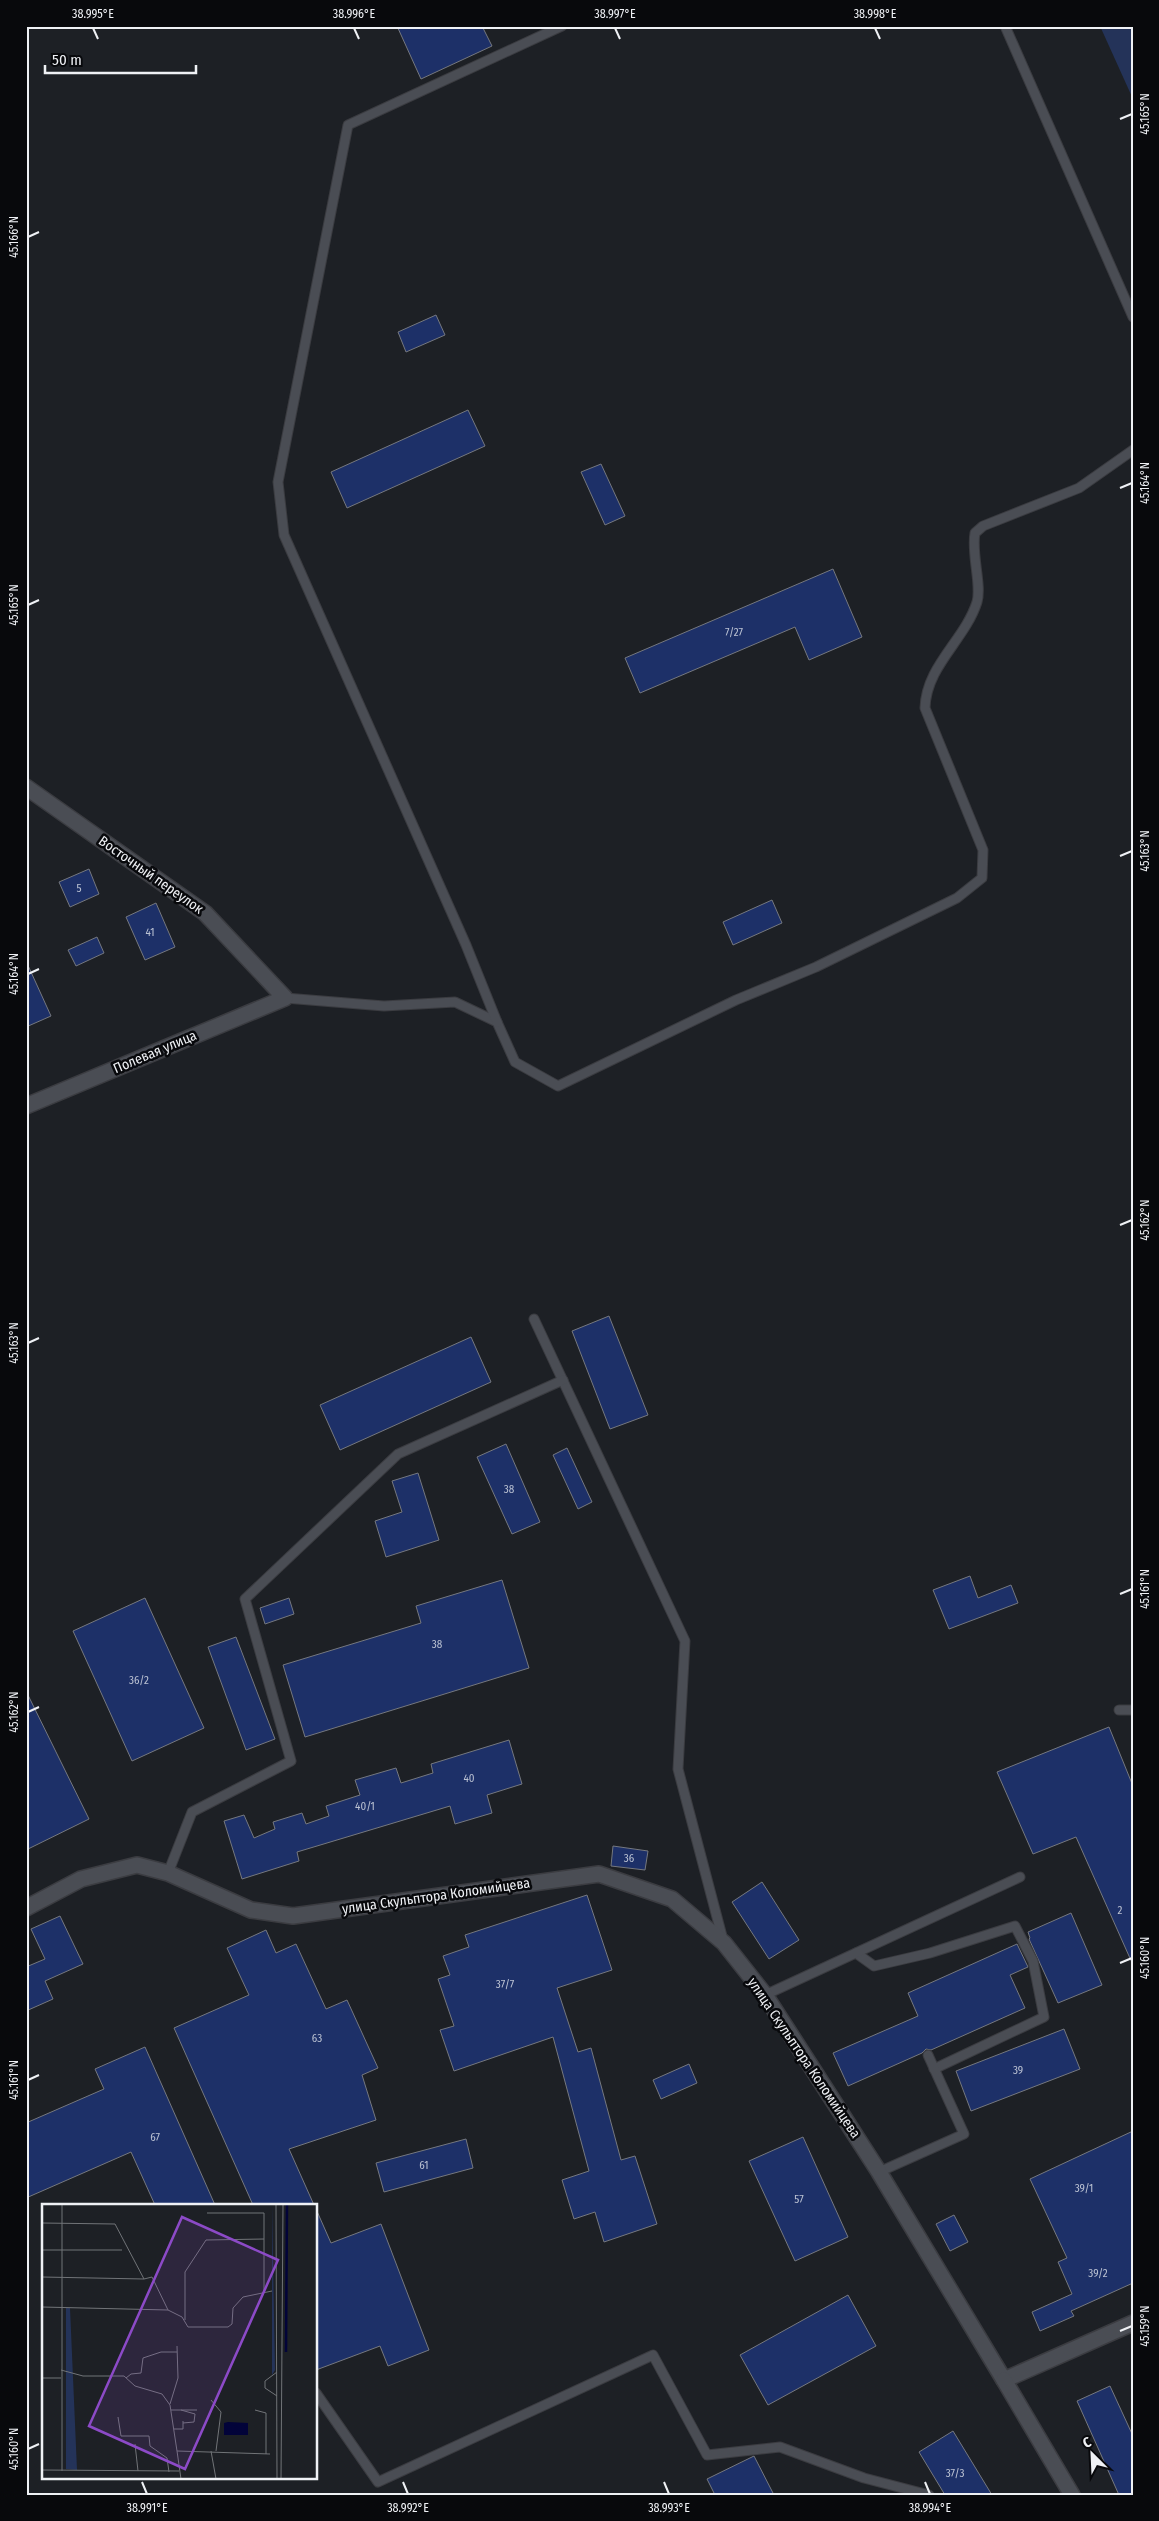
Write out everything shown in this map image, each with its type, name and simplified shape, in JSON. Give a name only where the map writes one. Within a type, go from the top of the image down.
[{"type":"street","name":"Восточный переулок","points":[[26,787],[206,913],[284,998]]},
{"type":"street","name":"Полевая улица","points":[[26,1106],[284,998]]},
{"type":"street","name":"улица Скульптора Коломийцева","points":[[26,1908],[81,1879],[137,1865],[168,1873],[251,1910],[293,1916],[599,1874],[672,1899],[724,1943],[765,1995],[880,2172],[1072,2495]]},
{"type":"street","points":[[1004,2380],[1133,2323]]},
{"type":"lane","points":[[562,26],[348,125],[278,482],[284,535],[466,945],[496,1022],[515,1062],[558,1086],[736,1000],[816,968],[957,898],[982,878],[983,850],[925,708],[926,692],[931,678],[971,616],[978,600],[973,544],[975,533],[983,526],[1079,488],[1133,450]]},
{"type":"lane","points":[[1005,26],[1133,317]]},
{"type":"lane","points":[[284,998],[384,1006],[455,1002],[496,1022]]},
{"type":"lane","points":[[534,1319],[685,1641],[678,1769],[724,1943]]},
{"type":"lane","points":[[168,1873],[192,1812],[291,1761],[245,1600],[398,1454],[563,1380]]},
{"type":"lane","points":[[1119,1710],[1133,1710]]},
{"type":"lane","points":[[765,1995],[1020,1877]]},
{"type":"lane","points":[[856,1953],[874,1966],[930,1953],[1015,1926],[1033,1960],[1044,2017],[934,2069]]},
{"type":"lane","points":[[880,2172],[964,2134],[928,2055]]},
{"type":"lane","points":[[318,2396],[378,2482],[653,2356],[707,2455],[780,2447],[864,2478],[928,2495]]},
{"type":"shaded area","points":[[1100,26],[1130,26],[1133,33],[1133,99]]},
{"type":"building","points":[[397,26],[482,26],[492,46],[421,79]]},
{"type":"building","points":[[436,315],[445,335],[406,352],[398,332]]},
{"type":"building","points":[[468,410],[485,446],[347,508],[331,472]]},
{"type":"building","points":[[601,464],[625,516],[605,525],[581,472]]},
{"type":"building","points":[[833,569],[862,637],[809,660],[795,627],[640,693],[625,658]]},
{"type":"building","points":[[89,869],[99,894],[70,907],[59,882]]},
{"type":"building","points":[[772,900],[782,923],[733,945],[723,922]]},
{"type":"building","points":[[156,903],[175,947],[145,960],[126,917]]},
{"type":"building","points":[[97,937],[104,953],[76,966],[68,950]]},
{"type":"building","points":[[26,961],[51,1016],[26,1027]]},
{"type":"building","points":[[609,1316],[648,1415],[610,1429],[572,1331]]},
{"type":"building","points":[[471,1337],[491,1382],[340,1450],[320,1405]]},
{"type":"building","points":[[506,1444],[540,1522],[512,1534],[477,1457]]},
{"type":"building","points":[[567,1448],[592,1502],[578,1509],[553,1455]]},
{"type":"building","points":[[418,1473],[439,1540],[386,1557],[375,1521],[402,1512],[392,1481]]},
{"type":"building","points":[[970,1576],[978,1598],[1011,1585],[1018,1603],[949,1629],[933,1590]]},
{"type":"building","points":[[502,1580],[529,1668],[305,1737],[283,1665],[421,1623],[416,1606]]},
{"type":"building","points":[[145,1598],[204,1728],[132,1761],[73,1631]]},
{"type":"building","points":[[289,1598],[294,1614],[265,1624],[260,1608]]},
{"type":"building","points":[[236,1637],[275,1739],[246,1750],[208,1647]]},
{"type":"building","points":[[26,1691],[89,1819],[26,1850]]},
{"type":"building","points":[[1109,1727],[1133,1786],[1133,1965],[1076,1837],[1033,1854],[997,1772]]},
{"type":"building","points":[[509,1740],[522,1784],[487,1795],[492,1813],[455,1824],[450,1806],[297,1852],[299,1861],[242,1879],[224,1821],[244,1815],[254,1838],[275,1829],[273,1822],[302,1813],[306,1824],[329,1816],[326,1806],[360,1795],[355,1780],[396,1768],[401,1783],[433,1773],[431,1764]]},
{"type":"building","points":[[613,1846],[648,1851],[645,1870],[611,1866]]},
{"type":"building","points":[[762,1882],[799,1940],[769,1959],[732,1902]]},
{"type":"building","points":[[587,1895],[612,1970],[557,1988],[578,2052],[591,2048],[621,2160],[635,2156],[657,2224],[604,2242],[595,2212],[574,2219],[562,2180],[589,2171],[553,2037],[454,2071],[440,2030],[454,2026],[438,1979],[450,1975],[443,1956],[469,1947],[465,1935]]},
{"type":"building","points":[[1071,1913],[1102,1985],[1058,2003],[1029,1939],[1028,1932]]},
{"type":"building","points":[[60,1916],[83,1964],[45,1981],[53,1999],[26,2011],[26,1967],[45,1959],[31,1929]]},
{"type":"building","points":[[266,1930],[276,1953],[296,1944],[326,2009],[347,2000],[378,2068],[362,2075],[376,2120],[289,2149],[314,2204],[253,2204],[174,2028],[249,1995],[227,1948]]},
{"type":"building","points":[[1017,1944],[1028,1967],[1010,1975],[1025,2008],[931,2050],[926,2049],[922,2053],[848,2086],[833,2053],[918,2016],[908,1993]]},
{"type":"building","points":[[1064,2029],[1080,2069],[971,2111],[956,2071]]},
{"type":"building","points":[[145,2047],[215,2204],[155,2204],[131,2152],[26,2198],[26,2123],[104,2089],[95,2069]]},
{"type":"building","points":[[689,2064],[697,2083],[661,2099],[653,2080]]},
{"type":"building","points":[[1133,2131],[1133,2283],[1071,2311],[1074,2316],[1040,2331],[1032,2312],[1072,2294],[1058,2262],[1067,2258],[1030,2179]]},
{"type":"building","points":[[803,2137],[848,2237],[795,2261],[749,2161]]},
{"type":"building","points":[[466,2139],[473,2168],[384,2192],[376,2163]]},
{"type":"building","points":[[318,2214],[331,2243],[381,2224],[429,2350],[388,2366],[380,2346],[318,2369]]},
{"type":"building","points":[[954,2215],[968,2242],[950,2251],[936,2224]]},
{"type":"building","points":[[848,2295],[876,2346],[768,2405],[740,2355]]},
{"type":"building","points":[[1110,2386],[1133,2436],[1133,2495],[1119,2495],[1077,2401]]},
{"type":"building","points":[[953,2431],[992,2495],[945,2495],[919,2452]]},
{"type":"building","points":[[754,2456],[774,2495],[715,2495],[707,2479]]}]
